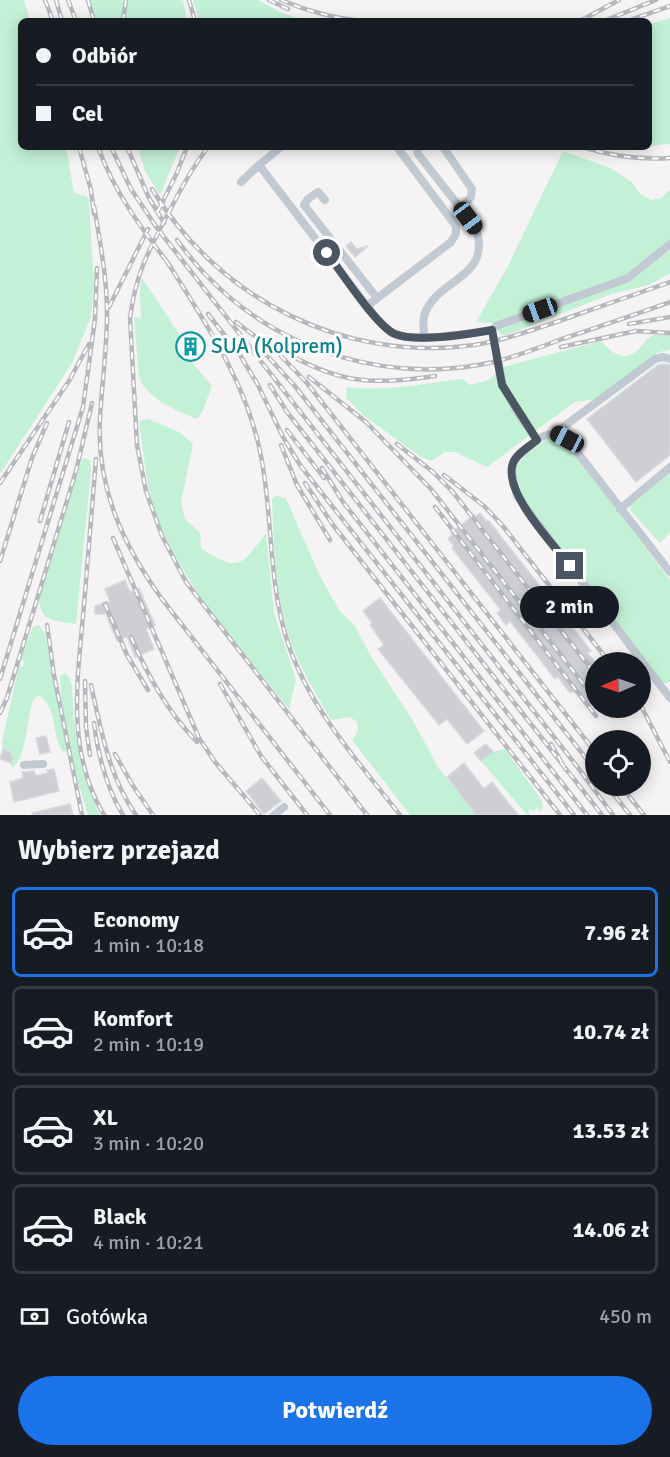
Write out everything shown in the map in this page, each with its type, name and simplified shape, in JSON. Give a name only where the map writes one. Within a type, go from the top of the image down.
[{"type":"lane","points":[[241,182],[277,150]]},
{"type":"lane","points":[[367,306],[451,243],[456,234],[456,226],[399,150]]},
{"type":"lane","points":[[417,150],[418,154],[476,228],[479,238],[478,256],[474,265],[430,304],[424,314],[424,336]]},
{"type":"lane","points":[[445,150],[472,189],[471,197],[461,208]]},
{"type":"lane","points":[[259,165],[377,319],[393,333],[405,337],[449,337],[492,330],[496,326],[628,278],[670,244]]},
{"type":"lane","points":[[325,200],[318,192],[304,205],[378,298]]},
{"type":"lane","points":[[492,330],[502,385],[537,440]]},
{"type":"lane","points":[[555,433],[655,359],[663,357],[670,359]]},
{"type":"lane","points":[[670,572],[567,439],[555,433],[547,433],[514,461],[511,472],[517,496],[666,686],[670,698]]},
{"type":"lane","points":[[620,508],[670,466]]},
{"type":"lane","points":[[24,765],[43,764]]},
{"type":"lane","points":[[274,815],[284,807]]},
{"type":"green space","points":[[0,0],[24,0],[29,18],[18,18],[18,150],[67,150],[74,193],[86,196],[89,200],[94,284],[91,317],[72,363],[0,474]]},
{"type":"green space","points":[[89,0],[183,0],[186,18],[94,18]]},
{"type":"green space","points":[[193,0],[258,0],[282,13],[298,18],[198,18]]},
{"type":"green space","points":[[670,18],[670,144],[652,146],[652,23]]},
{"type":"green space","points":[[139,150],[179,150],[160,195],[145,171]]},
{"type":"green space","points":[[563,151],[610,168],[632,182],[640,194],[651,200],[661,198],[670,190],[670,273],[649,285],[611,294],[515,332],[500,334],[495,323],[476,322],[507,268]]},
{"type":"green space","points":[[142,278],[181,337],[179,344],[184,353],[212,386],[197,419],[156,398],[143,385],[139,377],[134,317],[141,318]]},
{"type":"green space","points":[[654,335],[670,335],[670,350],[659,352],[597,399],[575,402],[535,431],[505,384],[502,367],[601,341],[618,355],[628,355],[634,353]]},
{"type":"green space","points":[[496,373],[510,406],[530,435],[487,467],[455,452],[445,452],[432,461],[421,457],[363,415],[346,398],[347,387],[390,388],[463,379],[470,385],[489,380]]},
{"type":"green space","points":[[148,419],[179,432],[193,444],[181,502],[185,519],[200,533],[201,549],[224,561],[238,562],[251,553],[266,533],[274,613],[296,680],[289,709],[217,619],[170,546],[154,508],[146,471],[139,421]]},
{"type":"green space","points":[[555,437],[566,443],[670,580],[670,681],[668,683],[663,683],[651,667],[651,652],[639,652],[521,496],[516,468],[532,449],[549,438]]},
{"type":"green space","points":[[82,459],[90,460],[91,470],[76,624],[54,620],[45,615],[39,594]]},
{"type":"green space","points":[[670,472],[670,532],[660,543],[630,510],[631,505]]},
{"type":"green space","points":[[276,495],[286,499],[320,576],[339,610],[354,625],[372,658],[413,721],[439,769],[476,815],[410,815],[352,740],[358,731],[357,722],[350,717],[331,720],[298,659],[284,620],[275,552],[272,499]]},
{"type":"green space","points":[[39,625],[45,634],[67,751],[63,752],[59,745],[52,714],[39,695],[34,698],[31,706],[21,755],[12,768],[13,756],[10,755],[11,751],[3,749],[2,742],[19,666],[23,667],[24,661],[20,660],[33,627]]},
{"type":"green space","points":[[65,673],[72,686],[74,721],[82,767],[100,815],[88,815],[73,764],[61,693],[60,676]]},
{"type":"green space","points":[[505,749],[542,801],[543,807],[540,812],[537,808],[533,811],[531,809],[528,811],[530,815],[527,815],[481,761],[493,752]]},
{"type":"building","points":[[351,242],[357,249],[368,246],[355,257],[346,246]]},
{"type":"building","name":"SUA (Kolprem)","points":[[191,338],[198,347],[189,354],[182,345]]},
{"type":"building","points":[[658,365],[670,365],[670,455],[636,482],[587,419]]},
{"type":"building","points":[[480,513],[486,521],[488,520],[591,651],[585,652],[585,705],[574,691],[570,693],[558,677],[555,679],[510,621],[506,625],[497,613],[501,610],[452,548],[454,546],[448,539],[451,533],[474,515],[475,517]]},
{"type":"building","points":[[125,580],[130,592],[139,588],[155,625],[146,629],[154,649],[135,657],[127,637],[117,641],[106,614],[95,614],[95,606],[110,601],[105,589]]},
{"type":"building","points":[[380,598],[484,731],[467,744],[447,719],[439,725],[378,649],[384,645],[363,611]]},
{"type":"building","points":[[46,736],[50,752],[40,754],[36,738]]},
{"type":"building","points":[[486,744],[493,752],[481,761],[474,753]]},
{"type":"building","points":[[3,749],[11,752],[10,755],[13,756],[11,763],[0,759]]},
{"type":"building","points":[[464,763],[484,789],[492,782],[518,815],[476,815],[447,777]]},
{"type":"building","points":[[54,769],[59,791],[14,802],[10,782],[23,778],[22,772],[34,771],[36,776]]},
{"type":"building","points":[[262,778],[281,801],[264,814],[246,791]]},
{"type":"building","points":[[70,804],[73,815],[33,815],[32,813]]},
{"type":"railway","points":[[45,0],[52,18]]},
{"type":"railway","points":[[56,0],[61,18]]},
{"type":"railway","points":[[68,0],[75,18]]},
{"type":"railway","points":[[88,0],[93,18]]},
{"type":"railway","points":[[123,18],[126,0]]},
{"type":"railway","points":[[189,0],[194,18]]},
{"type":"railway","points":[[269,0],[288,9]]},
{"type":"railway","points":[[281,0],[320,14],[340,18]]},
{"type":"railway","points":[[586,18],[619,0]]},
{"type":"railway","points":[[611,18],[656,0]]},
{"type":"railway","points":[[636,18],[670,6]]},
{"type":"railway","points":[[80,150],[91,190],[94,214]]},
{"type":"railway","points":[[99,150],[120,195],[171,267]]},
{"type":"railway","points":[[112,150],[131,189],[157,228],[613,815]]},
{"type":"railway","points":[[128,150],[149,198],[164,223]]},
{"type":"railway","points":[[158,211],[186,150]]},
{"type":"railway","points":[[206,150],[183,186],[150,250],[136,287],[130,318],[137,445],[146,491],[162,536],[186,582],[367,815]]},
{"type":"railway","points":[[594,150],[626,157],[670,158]]},
{"type":"railway","points":[[152,189],[180,228],[212,263],[249,292],[290,315],[333,333],[379,344],[426,348],[485,343],[507,338],[670,282]]},
{"type":"railway","points":[[94,206],[107,300],[100,443],[103,468],[115,514],[135,558],[162,599],[330,815]]},
{"type":"railway","points":[[109,307],[148,229]]},
{"type":"railway","points":[[177,240],[206,275],[235,302],[268,325],[303,343],[340,357],[379,365],[418,369],[458,368],[498,361],[670,302]]},
{"type":"railway","points":[[166,260],[223,354],[246,403],[265,479],[281,617],[296,665],[321,711],[351,754],[400,815]]},
{"type":"railway","points":[[0,679],[83,407],[95,319],[97,268]]},
{"type":"railway","points":[[208,314],[240,355],[258,385]]},
{"type":"railway","points":[[629,324],[670,317]]},
{"type":"railway","points":[[236,322],[280,355],[307,383],[585,739]]},
{"type":"railway","points":[[561,347],[636,331],[670,333]]},
{"type":"railway","points":[[0,483],[69,381],[89,344]]},
{"type":"railway","points":[[260,348],[294,385],[585,757]]},
{"type":"railway","points":[[283,351],[322,370],[356,379],[392,381],[435,376]]},
{"type":"railway","points":[[309,377],[366,422],[431,489],[585,686]]},
{"type":"railway","points":[[255,379],[283,437],[300,465],[574,815]]},
{"type":"railway","points":[[270,385],[287,412],[602,815]]},
{"type":"railway","points":[[0,713],[7,698],[76,471],[92,403]]},
{"type":"railway","points":[[40,521],[69,422]]},
{"type":"railway","points":[[0,561],[32,458],[47,423]]},
{"type":"railway","points":[[287,430],[324,478]]},
{"type":"railway","points":[[397,444],[433,472],[452,491],[585,661]]},
{"type":"railway","points":[[281,445],[297,485],[330,540]]},
{"type":"railway","points":[[96,459],[79,659],[77,712],[84,765],[92,790],[104,815]]},
{"type":"railway","points":[[322,468],[343,502],[587,815]]},
{"type":"railway","points":[[444,475],[484,506],[502,525],[601,652]]},
{"type":"railway","points":[[305,483],[333,525],[560,815]]},
{"type":"railway","points":[[435,507],[585,702]]},
{"type":"railway","points":[[113,538],[199,738],[215,762],[260,815]]},
{"type":"railway","points":[[105,604],[127,655],[148,690]]},
{"type":"railway","points":[[47,625],[54,675],[82,815]]},
{"type":"railway","points":[[131,637],[159,692],[176,718],[197,742]]},
{"type":"railway","points":[[85,681],[86,727],[90,755]]},
{"type":"railway","points":[[220,684],[261,756],[307,815]]},
{"type":"railway","points":[[91,685],[113,769],[136,815]]},
{"type":"railway","points":[[647,718],[670,762]]},
{"type":"railway","points":[[94,723],[104,770],[123,815]]},
{"type":"railway","points":[[551,744],[566,770]]},
{"type":"railway","points":[[115,754],[153,815]]},
{"type":"railway","points":[[615,796],[630,815]]},
{"type":"railway","points":[[629,796],[644,815]]},
{"type":"place","name":"SUA (Kolprem)","points":[[190,346]]},
{"type":"route","points":[[327,253],[377,319],[393,333],[405,337],[449,337],[492,330],[502,385],[537,440],[514,461],[511,472],[517,496],[570,566]]}]
